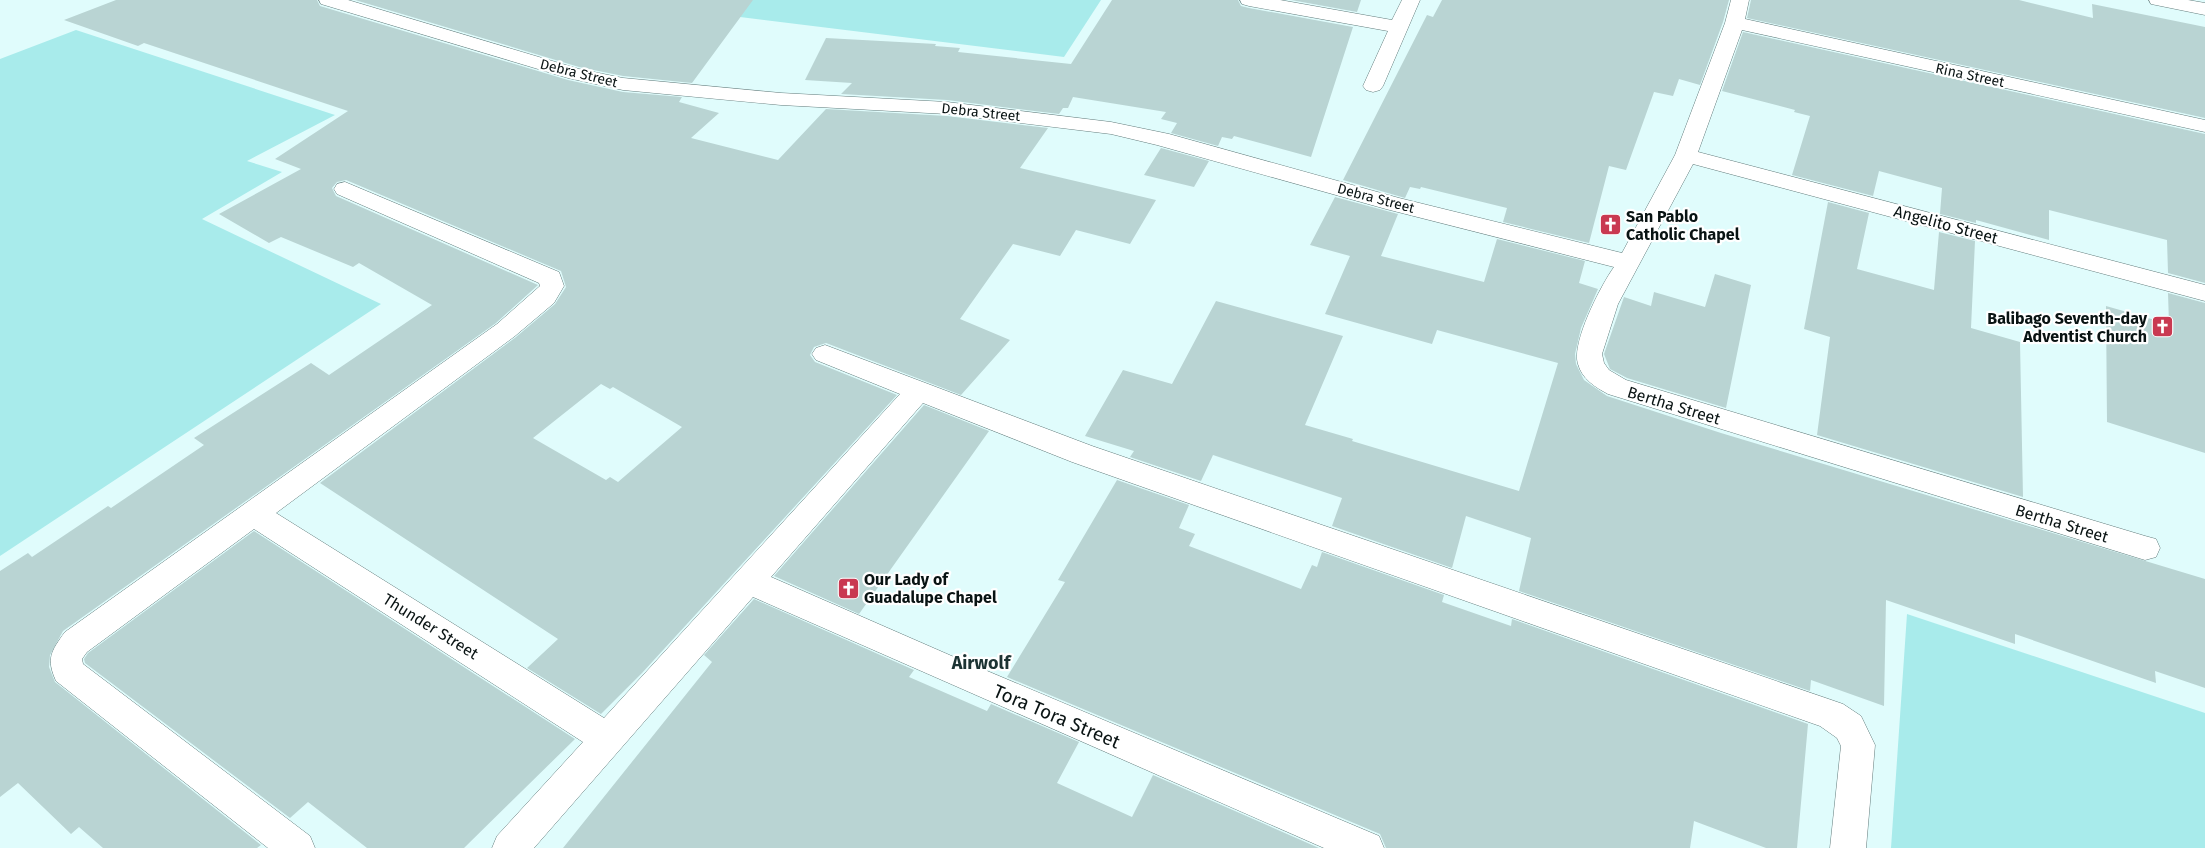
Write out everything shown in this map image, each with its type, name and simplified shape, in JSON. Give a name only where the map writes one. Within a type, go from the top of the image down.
[{"type":"street","name":"Debra Street","points":[[328,0],[574,74],[623,84],[746,96],[947,108],[1075,122],[1130,132],[1394,204],[1629,263]]},
{"type":"street","points":[[1249,0],[1398,26]]},
{"type":"street","points":[[1372,86],[1411,0]]},
{"type":"street","name":"Bertha Street","points":[[1740,0],[1735,23],[1686,155],[1629,263],[1605,304],[1589,354],[1591,365],[1600,376],[1617,387],[2145,548]]},
{"type":"street","points":[[2158,0],[2205,9]]},
{"type":"street","name":"Rina Street","points":[[1735,23],[2205,126]]},
{"type":"street","name":"Angelito Street","points":[[1686,155],[2205,293]]},
{"type":"street","points":[[297,848],[68,671],[66,656],[76,642],[506,330],[545,298],[552,286],[550,278],[345,189]]},
{"type":"street","points":[[825,354],[917,392],[1082,454],[1831,715],[1849,727],[1858,745],[1848,848]]},
{"type":"street","points":[[510,848],[917,392]]},
{"type":"street","name":"Thunder Street","points":[[254,514],[608,739]]},
{"type":"street","name":"Tora Tora Street","points":[[750,581],[943,667],[1366,848]]},
{"type":"shaded area","points":[[739,0],[1101,0],[1064,57],[724,15]]},
{"type":"shaded area","points":[[76,30],[335,115],[247,161],[282,172],[202,219],[381,304],[0,556],[0,59]]},
{"type":"shaded area","points":[[1907,614],[2205,713],[2205,848],[1891,848]]},
{"type":"building","points":[[116,0],[317,0],[320,6],[568,80],[623,92],[682,97],[679,102],[719,113],[691,138],[778,160],[826,109],[947,116],[1048,128],[1020,168],[1156,200],[1130,244],[1076,230],[1060,256],[1013,244],[960,319],[1010,340],[961,395],[826,343],[814,347],[810,355],[815,362],[897,395],[642,673],[601,714],[527,668],[558,639],[320,483],[516,337],[555,304],[566,287],[561,271],[346,180],[337,182],[332,188],[336,196],[538,285],[496,323],[63,631],[50,655],[49,667],[55,682],[261,845],[257,848],[103,848],[79,827],[71,834],[18,783],[0,797],[0,571],[28,553],[32,557],[108,506],[111,508],[204,445],[194,438],[311,363],[329,375],[432,305],[359,263],[353,267],[281,237],[269,243],[219,214],[301,169],[275,159],[348,111],[144,43],[138,46],[64,20]],"holes":[[[601,384],[610,389],[613,387],[682,427],[618,482],[610,477],[606,480],[533,438]]]},
{"type":"building","points":[[355,0],[753,0],[692,83],[623,76],[579,67]]},
{"type":"building","points":[[1112,0],[1238,0],[1241,6],[1249,8],[1353,27],[1311,157],[1234,136],[1232,139],[1222,137],[1218,146],[1171,133],[1177,123],[1161,119],[1166,112],[1073,97],[1068,108],[1063,108],[1059,114],[947,100],[841,94],[852,83],[805,80],[826,38],[936,44],[935,46],[960,48],[958,52],[1071,64]]},
{"type":"building","points":[[1291,0],[1361,0],[1357,12]]},
{"type":"building","points":[[1442,0],[1729,0],[1700,85],[1679,79],[1673,96],[1654,92],[1626,170],[1609,166],[1589,243],[1503,222],[1507,208],[1421,187],[1420,189],[1410,187],[1405,198],[1343,180],[1427,15],[1433,17]]},
{"type":"building","points":[[1751,0],[2019,0],[2093,18],[2092,4],[2205,27],[2205,118],[1747,18]]},
{"type":"building","points":[[1743,32],[2205,134],[2205,283],[2168,273],[2167,240],[2049,210],[2049,240],[1976,220],[1976,223],[1940,214],[1942,188],[1879,171],[1873,196],[1792,175],[1810,116],[1794,112],[1795,110],[1722,91]]},
{"type":"building","points":[[1161,148],[1209,161],[1194,187],[1144,175]]},
{"type":"building","points":[[1335,197],[1398,214],[1381,256],[1484,282],[1497,239],[1585,261],[1579,283],[1598,289],[1581,328],[1575,354],[1576,364],[1584,380],[1607,396],[1721,433],[2205,579],[2205,688],[2155,671],[2156,683],[2015,634],[2015,644],[1886,600],[1884,706],[1811,680],[1810,691],[1519,591],[1531,538],[1466,516],[1452,568],[1332,526],[1342,498],[1213,455],[1201,481],[1130,457],[1134,451],[1085,436],[1123,370],[1172,384],[1216,301],[1343,336],[1305,425],[1519,491],[1558,363],[1437,330],[1432,344],[1325,314],[1350,256],[1310,245]]},
{"type":"building","points":[[1828,202],[1869,213],[1857,269],[1934,290],[1939,232],[1975,241],[1971,328],[2020,342],[2023,497],[1817,435],[1830,337],[1804,329]]},
{"type":"building","points":[[1715,274],[1751,285],[1726,408],[1627,378],[1610,369],[1604,354],[1624,297],[1651,306],[1654,292],[1705,307]]},
{"type":"building","points":[[2168,293],[2205,303],[2205,453],[2107,422],[2106,306],[2169,324]]},
{"type":"building","points":[[924,405],[989,431],[859,614],[774,576]]},
{"type":"building","points":[[1117,480],[1189,505],[1179,528],[1195,534],[1189,546],[1301,589],[1312,565],[1317,567],[1322,552],[1444,595],[1442,602],[1511,626],[1512,619],[1808,724],[1797,848],[1766,848],[1694,821],[1690,848],[1386,848],[1380,834],[1007,677],[1065,582],[1058,580]]},
{"type":"building","points":[[254,531],[575,739],[464,848],[367,848],[308,802],[290,818],[85,663],[84,659],[88,653]]},
{"type":"building","points":[[754,599],[914,670],[909,677],[987,711],[991,704],[1079,742],[1057,783],[1132,817],[1153,775],[1319,848],[563,848],[712,662],[704,655]]},
{"type":"place","name":"San Pablo Catholic Chapel","points":[[1610,225]]},
{"type":"place","name":"Balibago Seventh-day Adventist Church","points":[[2163,327]]},
{"type":"place","name":"Our Lady of Guadalupe Chapel","points":[[848,588]]},
{"type":"district","name":"Airwolf","points":[[981,663]]}]
